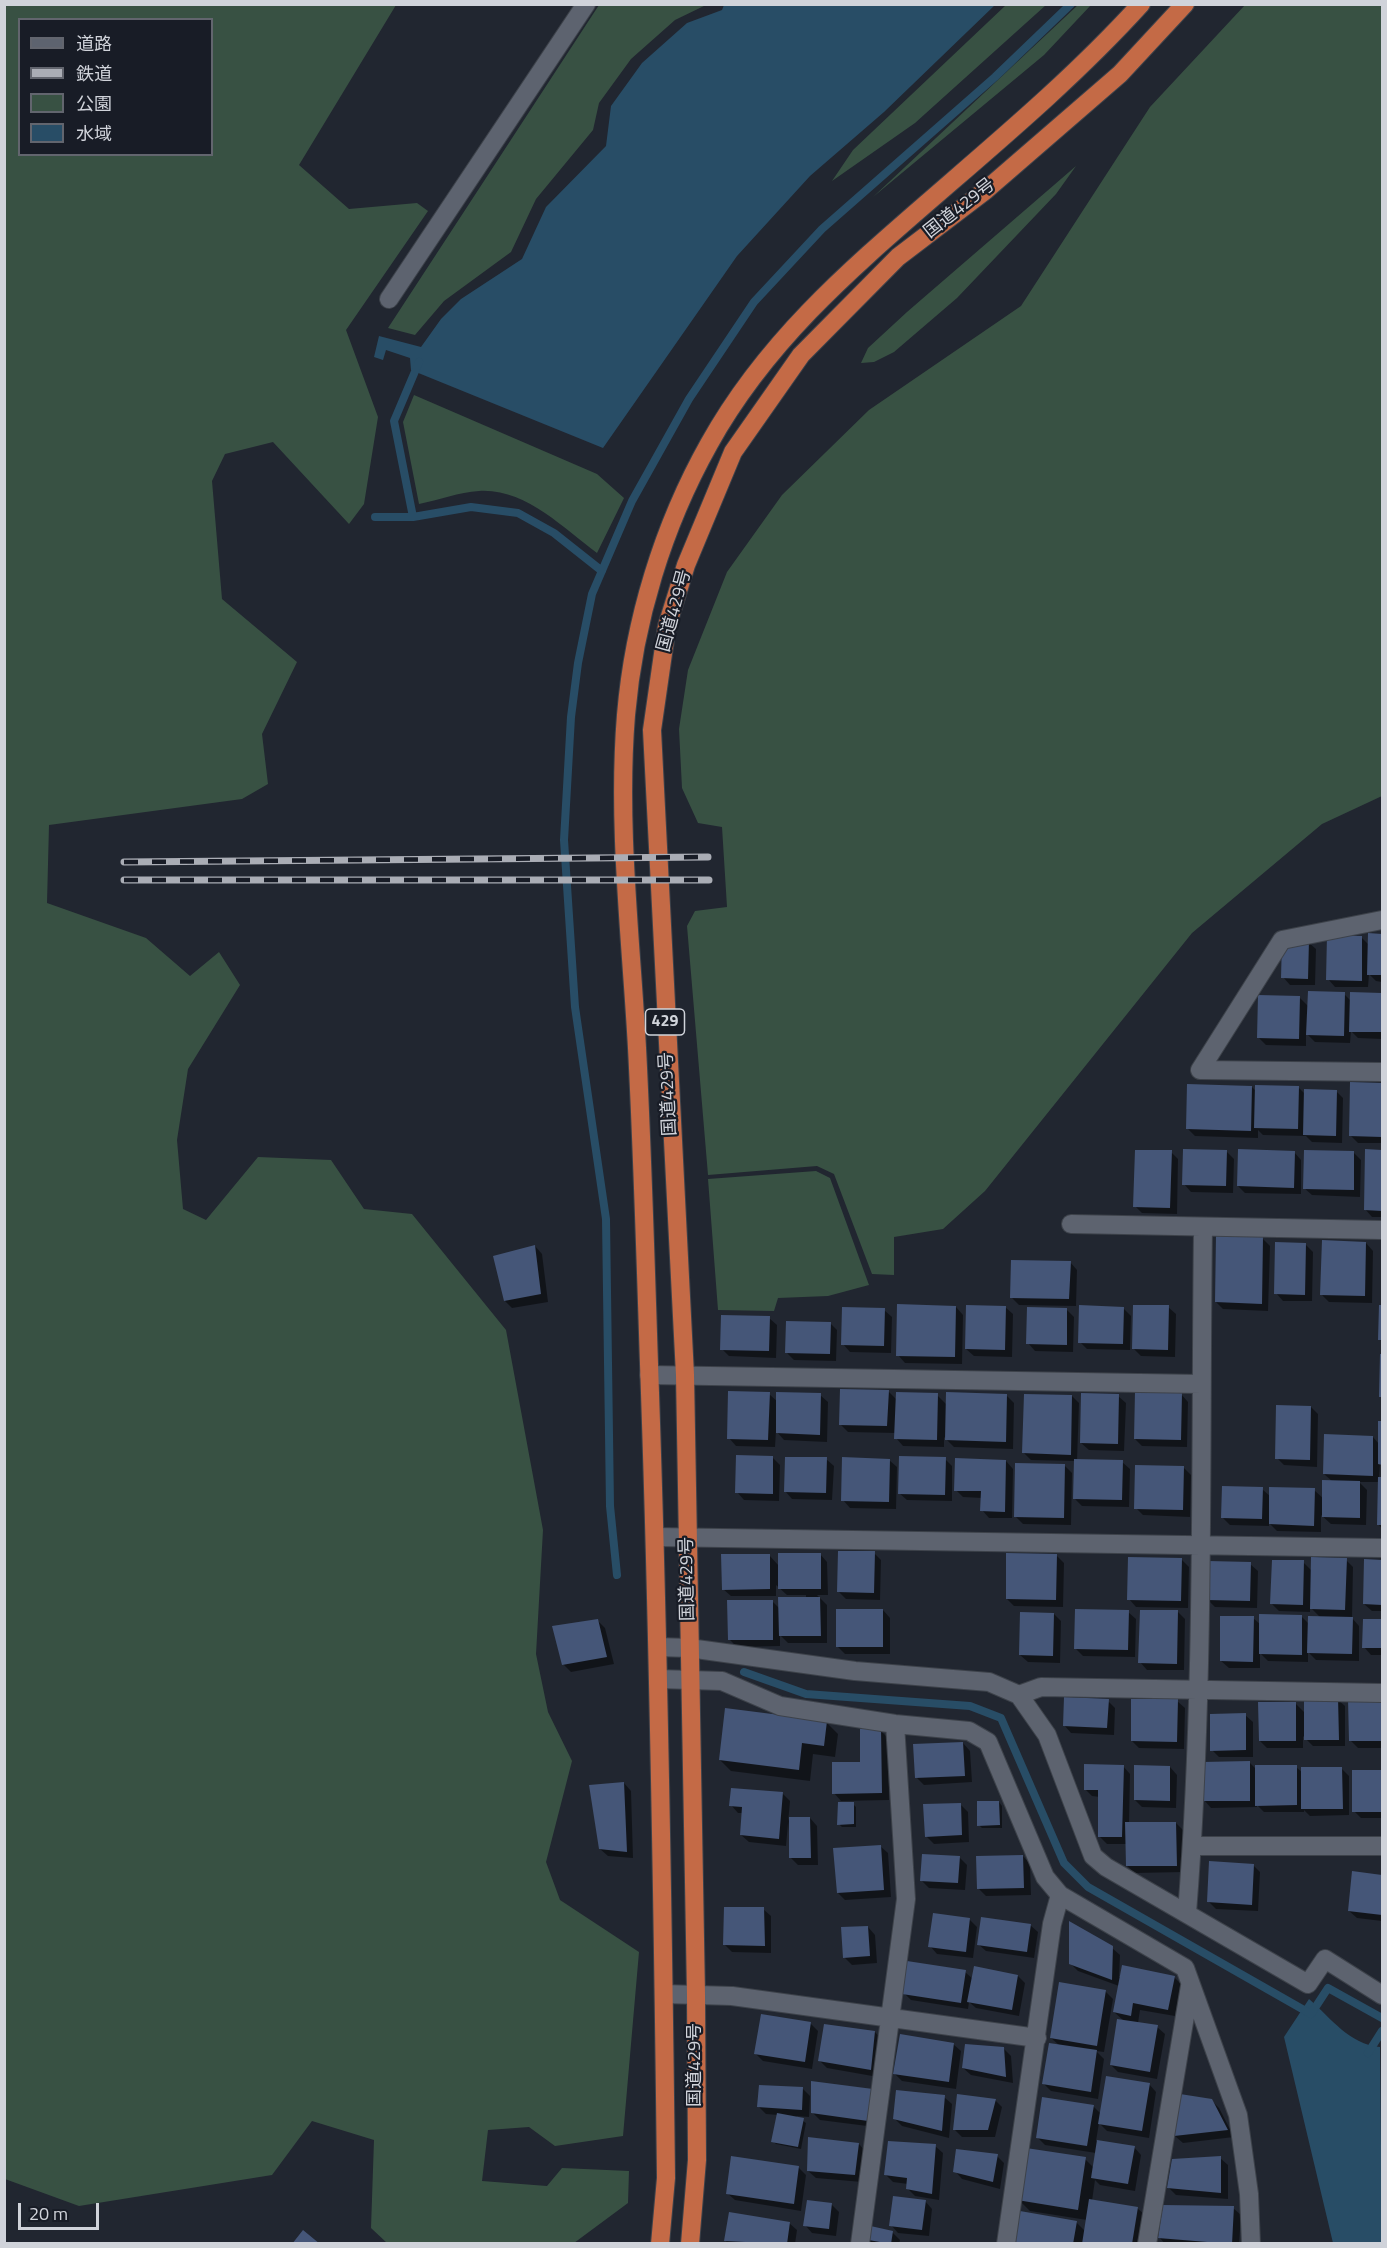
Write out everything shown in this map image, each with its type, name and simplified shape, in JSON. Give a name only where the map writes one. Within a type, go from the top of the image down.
[{"type":"highway","name":"国道429号","points":[[660,2244],[666,2178],[659,1679],[639,1076],[623,789],[626,713],[635,647],[650,587],[675,514],[706,448],[737,396],[786,333],[861,259],[1093,57],[1141,4]]},
{"type":"highway","name":"国道429号","points":[[690,2244],[697,2160],[685,1375],[652,730],[667,626],[686,565],[733,452],[801,355],[898,257],[986,190],[1120,74],[1185,4]]},
{"type":"street","points":[[389,299],[586,4]]},
{"type":"street","points":[[1383,920],[1282,940],[1200,1070],[1383,1072]]},
{"type":"street","points":[[1071,1224],[1383,1230]]},
{"type":"street","points":[[1187,1913],[1192,1846],[1196,1689],[1203,1228]]},
{"type":"street","points":[[649,1375],[1201,1384]]},
{"type":"street","points":[[655,1537],[1199,1543],[1383,1548]]},
{"type":"street","points":[[658,1647],[689,1648],[855,1671],[989,1682],[1020,1695],[1047,1735],[1093,1856],[1106,1867],[1308,1984],[1324,1959],[1383,1995]]},
{"type":"street","points":[[659,1679],[722,1681],[780,1706],[895,1724],[969,1731],[988,1742],[1046,1877],[1060,1895],[1185,1968],[1238,2115],[1249,2194],[1251,2244]]},
{"type":"street","points":[[1020,1695],[1041,1687],[1383,1693]]},
{"type":"street","points":[[860,2244],[906,1899],[895,1724]]},
{"type":"street","points":[[1192,1846],[1383,1846]]},
{"type":"street","points":[[1006,2244],[1052,1924],[1060,1895]]},
{"type":"street","points":[[1147,2244],[1191,1984]]},
{"type":"street","points":[[664,1994],[732,1996],[891,2020],[1037,2038]]},
{"type":"green space","points":[[1079,4],[1091,5],[1044,55],[873,197]]},
{"type":"green space","points":[[4,5],[396,5],[299,165],[349,209],[417,203],[428,211],[346,330],[378,417],[364,504],[349,524],[273,442],[225,454],[212,481],[222,599],[297,662],[262,734],[268,784],[242,799],[49,825],[47,903],[146,938],[190,976],[219,952],[240,985],[188,1069],[177,1140],[183,1209],[206,1220],[258,1157],[331,1160],[364,1209],[412,1214],[506,1330],[543,1530],[536,1654],[548,1712],[572,1761],[546,1862],[560,1900],[639,1952],[623,2136],[555,2146],[529,2127],[488,2130],[482,2181],[547,2186],[562,2168],[629,2171],[628,2203],[574,2243],[387,2243],[371,2228],[374,2140],[312,2121],[272,2175],[79,2206],[5,2179]]},
{"type":"green space","points":[[599,5],[706,5],[675,20],[631,59],[599,103],[593,130],[536,199],[511,252],[444,301],[415,335],[388,328]]},
{"type":"green space","points":[[1006,5],[1046,5],[915,123],[832,181],[853,150]]},
{"type":"green space","points":[[1245,5],[1382,5],[1382,796],[1322,824],[1192,933],[985,1191],[943,1229],[894,1237],[894,1275],[872,1274],[834,1174],[817,1166],[708,1175],[687,926],[695,911],[727,907],[722,827],[698,823],[682,788],[679,729],[688,670],[727,572],[782,495],[869,410],[1021,306],[1150,107]]},
{"type":"green space","points":[[1076,166],[1056,194],[957,298],[894,352],[874,362],[861,363],[868,348],[907,312]]},
{"type":"green space","points":[[414,395],[597,474],[624,498],[597,553],[557,522],[528,503],[512,496],[479,491],[456,494],[419,504],[403,422]]},
{"type":"green space","points":[[816,1171],[830,1178],[869,1285],[828,1296],[778,1298],[774,1311],[718,1310],[708,1179]]},
{"type":"water","points":[[724,5],[995,5],[884,112],[810,176],[737,256],[603,448],[411,370],[410,358],[386,350],[383,360],[374,357],[379,336],[421,347],[441,319],[461,299],[522,259],[546,207],[606,146],[611,106],[642,63],[687,23],[722,10]]},
{"type":"water","points":[[1309,1999],[1350,2036],[1369,2045],[1380,2047],[1382,2243],[1333,2243],[1284,2037]]},
{"type":"building","points":[[1368,933],[1382,934],[1382,975],[1367,975]]},
{"type":"building","points":[[1327,935],[1362,936],[1362,981],[1326,980]]},
{"type":"building","points":[[1282,940],[1309,940],[1308,979],[1281,978]]},
{"type":"building","points":[[1308,991],[1345,992],[1344,1036],[1306,1035]]},
{"type":"building","points":[[1350,992],[1382,993],[1382,1032],[1349,1032]]},
{"type":"building","points":[[1258,995],[1300,996],[1299,1039],[1257,1038]]},
{"type":"building","points":[[1350,1082],[1382,1083],[1382,1137],[1349,1136]]},
{"type":"building","points":[[1187,1084],[1252,1086],[1251,1131],[1186,1129]]},
{"type":"building","points":[[1255,1085],[1299,1086],[1298,1129],[1254,1128]]},
{"type":"building","points":[[1304,1089],[1337,1090],[1336,1136],[1303,1135]]},
{"type":"building","points":[[1183,1149],[1227,1150],[1226,1186],[1182,1185]]},
{"type":"building","points":[[1238,1149],[1295,1151],[1294,1188],[1237,1186]]},
{"type":"building","points":[[1365,1149],[1382,1150],[1382,1211],[1364,1210]]},
{"type":"building","points":[[1135,1150],[1172,1150],[1170,1208],[1133,1207]]},
{"type":"building","points":[[1304,1150],[1354,1151],[1354,1190],[1303,1189]]},
{"type":"building","points":[[1216,1235],[1263,1237],[1262,1304],[1215,1302]]},
{"type":"building","points":[[1322,1240],[1366,1242],[1365,1296],[1320,1295]]},
{"type":"building","points":[[1275,1242],[1306,1243],[1305,1295],[1274,1294]]},
{"type":"building","points":[[535,1245],[541,1294],[504,1301],[493,1256]]},
{"type":"building","points":[[1011,1260],[1071,1261],[1069,1299],[1010,1298]]},
{"type":"building","points":[[897,1304],[956,1306],[955,1357],[896,1356]]},
{"type":"building","points":[[966,1305],[1006,1306],[1005,1350],[965,1349]]},
{"type":"building","points":[[1079,1305],[1124,1307],[1123,1344],[1078,1343]]},
{"type":"building","points":[[1133,1305],[1169,1305],[1168,1350],[1132,1349]]},
{"type":"building","points":[[1379,1305],[1382,1305],[1382,1340],[1378,1340]]},
{"type":"building","points":[[842,1307],[885,1308],[884,1346],[841,1345]]},
{"type":"building","points":[[1027,1307],[1067,1308],[1067,1345],[1026,1344]]},
{"type":"building","points":[[721,1315],[770,1316],[769,1351],[720,1350]]},
{"type":"building","points":[[786,1321],[831,1322],[830,1354],[785,1353]]},
{"type":"building","points":[[1380,1354],[1382,1354],[1382,1397],[1379,1397]]},
{"type":"building","points":[[840,1389],[889,1390],[887,1426],[839,1425]]},
{"type":"building","points":[[728,1391],[770,1392],[768,1440],[727,1439]]},
{"type":"building","points":[[1135,1391],[1182,1393],[1181,1440],[1134,1439]]},
{"type":"building","points":[[776,1392],[821,1393],[820,1435],[776,1433]]},
{"type":"building","points":[[896,1392],[938,1393],[937,1440],[894,1439]]},
{"type":"building","points":[[946,1392],[1007,1394],[1006,1442],[945,1440]]},
{"type":"building","points":[[1081,1393],[1119,1394],[1118,1444],[1080,1443]]},
{"type":"building","points":[[1024,1394],[1072,1395],[1071,1455],[1022,1453]]},
{"type":"building","points":[[1276,1405],[1311,1406],[1310,1460],[1275,1459]]},
{"type":"building","points":[[1378,1421],[1382,1421],[1382,1465],[1378,1464]]},
{"type":"building","points":[[1324,1434],[1373,1436],[1373,1476],[1323,1474]]},
{"type":"building","points":[[736,1455],[773,1456],[773,1494],[735,1493]]},
{"type":"building","points":[[899,1456],[946,1457],[945,1495],[898,1494]]},
{"type":"building","points":[[785,1457],[827,1457],[826,1493],[784,1492]]},
{"type":"building","points":[[842,1457],[890,1459],[889,1502],[841,1501]]},
{"type":"building","points":[[955,1458],[1006,1460],[1005,1512],[980,1511],[981,1491],[954,1491]]},
{"type":"building","points":[[1074,1459],[1123,1460],[1122,1500],[1073,1499]]},
{"type":"building","points":[[1015,1463],[1065,1464],[1064,1518],[1014,1517]]},
{"type":"building","points":[[1135,1465],[1184,1466],[1183,1510],[1134,1509]]},
{"type":"building","points":[[1378,1477],[1382,1477],[1382,1525],[1377,1525]]},
{"type":"building","points":[[1322,1480],[1360,1481],[1360,1518],[1322,1517]]},
{"type":"building","points":[[1222,1486],[1263,1487],[1262,1519],[1221,1518]]},
{"type":"building","points":[[1269,1487],[1315,1488],[1314,1526],[1269,1524]]},
{"type":"building","points":[[838,1551],[875,1551],[874,1593],[837,1592]]},
{"type":"building","points":[[778,1553],[821,1553],[821,1589],[778,1589]]},
{"type":"building","points":[[1006,1553],[1057,1554],[1056,1600],[1006,1599]]},
{"type":"building","points":[[721,1554],[770,1554],[770,1589],[722,1590]]},
{"type":"building","points":[[1128,1557],[1182,1558],[1181,1601],[1127,1600]]},
{"type":"building","points":[[1311,1557],[1347,1558],[1345,1610],[1310,1609]]},
{"type":"building","points":[[1364,1559],[1382,1560],[1382,1605],[1363,1604]]},
{"type":"building","points":[[1272,1560],[1304,1560],[1303,1605],[1270,1604]]},
{"type":"building","points":[[1208,1561],[1251,1562],[1250,1601],[1207,1600]]},
{"type":"building","points":[[778,1597],[820,1597],[821,1636],[779,1636]]},
{"type":"building","points":[[727,1600],[773,1600],[773,1640],[728,1640]]},
{"type":"building","points":[[836,1609],[883,1609],[883,1647],[836,1647]]},
{"type":"building","points":[[1075,1609],[1129,1610],[1128,1650],[1074,1649]]},
{"type":"building","points":[[1140,1610],[1178,1610],[1177,1664],[1138,1663]]},
{"type":"building","points":[[1020,1612],[1054,1613],[1053,1656],[1019,1655]]},
{"type":"building","points":[[1259,1614],[1302,1615],[1302,1655],[1259,1654]]},
{"type":"building","points":[[1220,1616],[1254,1616],[1253,1662],[1220,1661]]},
{"type":"building","points":[[1308,1616],[1353,1617],[1352,1654],[1307,1653]]},
{"type":"building","points":[[598,1619],[607,1657],[562,1665],[552,1626]]},
{"type":"building","points":[[1363,1619],[1382,1619],[1382,1648],[1362,1648]]},
{"type":"building","points":[[1064,1697],[1109,1699],[1107,1728],[1063,1726]]},
{"type":"building","points":[[1304,1697],[1338,1697],[1339,1740],[1304,1740]]},
{"type":"building","points":[[1131,1699],[1178,1699],[1177,1742],[1131,1741]]},
{"type":"building","points":[[1348,1699],[1382,1699],[1382,1741],[1349,1741]]},
{"type":"building","points":[[1258,1702],[1296,1702],[1296,1741],[1259,1741]]},
{"type":"building","points":[[725,1708],[827,1721],[824,1746],[802,1743],[799,1770],[719,1760]]},
{"type":"building","points":[[1246,1713],[1246,1750],[1210,1751],[1210,1714]]},
{"type":"building","points":[[860,1729],[881,1729],[882,1793],[832,1794],[832,1762],[860,1762]]},
{"type":"building","points":[[963,1742],[965,1776],[915,1778],[913,1744]]},
{"type":"building","points":[[1250,1761],[1250,1801],[1202,1801],[1202,1762]]},
{"type":"building","points":[[1084,1764],[1124,1765],[1122,1837],[1098,1837],[1098,1790],[1084,1790]]},
{"type":"building","points":[[1134,1765],[1170,1766],[1170,1801],[1134,1800]]},
{"type":"building","points":[[1255,1765],[1297,1765],[1297,1805],[1255,1806]]},
{"type":"building","points":[[1301,1767],[1342,1767],[1343,1809],[1301,1809]]},
{"type":"building","points":[[1352,1770],[1382,1770],[1382,1812],[1352,1812]]},
{"type":"building","points":[[624,1782],[627,1852],[599,1849],[589,1785]]},
{"type":"building","points":[[731,1788],[783,1792],[779,1839],[740,1835],[742,1807],[729,1806]]},
{"type":"building","points":[[977,1801],[999,1801],[1000,1825],[977,1826]]},
{"type":"building","points":[[838,1802],[854,1802],[854,1824],[837,1825]]},
{"type":"building","points":[[961,1803],[962,1835],[925,1837],[923,1804]]},
{"type":"building","points":[[789,1817],[810,1817],[811,1858],[789,1858]]},
{"type":"building","points":[[1125,1822],[1176,1822],[1177,1866],[1126,1866]]},
{"type":"building","points":[[881,1845],[884,1890],[837,1893],[833,1848]]},
{"type":"building","points":[[922,1854],[960,1856],[958,1883],[920,1881]]},
{"type":"building","points":[[1023,1855],[1024,1888],[977,1889],[976,1856]]},
{"type":"building","points":[[1209,1861],[1254,1864],[1252,1905],[1207,1902]]},
{"type":"building","points":[[1352,1871],[1382,1875],[1382,1915],[1348,1911]]},
{"type":"building","points":[[724,1907],[764,1907],[765,1946],[723,1945]]},
{"type":"building","points":[[933,1913],[970,1918],[966,1952],[928,1947]]},
{"type":"building","points":[[981,1917],[1031,1924],[1027,1952],[977,1945]]},
{"type":"building","points":[[1069,1921],[1113,1946],[1112,1980],[1069,1964]]},
{"type":"building","points":[[868,1926],[870,1956],[843,1958],[841,1927]]},
{"type":"building","points":[[907,1961],[966,1970],[961,2003],[902,1994]]},
{"type":"building","points":[[1122,1965],[1175,1976],[1168,2010],[1133,2003],[1131,2016],[1113,2012]]},
{"type":"building","points":[[974,1966],[1018,1975],[1012,2010],[967,2002]]},
{"type":"building","points":[[1059,1982],[1106,1990],[1097,2046],[1050,2038]]},
{"type":"building","points":[[761,2014],[811,2022],[805,2062],[754,2054]]},
{"type":"building","points":[[1117,2019],[1158,2025],[1150,2072],[1110,2065]]},
{"type":"building","points":[[824,2024],[875,2031],[871,2070],[818,2061]]},
{"type":"building","points":[[900,2034],[954,2043],[949,2082],[893,2074]]},
{"type":"building","points":[[1049,2043],[1097,2050],[1091,2092],[1042,2084]]},
{"type":"building","points":[[965,2044],[1004,2047],[1006,2077],[962,2068]]},
{"type":"building","points":[[1106,2076],[1150,2083],[1142,2131],[1098,2124]]},
{"type":"building","points":[[811,2081],[873,2089],[868,2121],[811,2113]]},
{"type":"building","points":[[759,2085],[803,2087],[802,2110],[757,2107]]},
{"type":"building","points":[[896,2090],[945,2095],[942,2131],[893,2119]]},
{"type":"building","points":[[957,2094],[996,2099],[988,2130],[953,2130]]},
{"type":"building","points":[[1180,2094],[1212,2099],[1228,2130],[1174,2136]]},
{"type":"building","points":[[1042,2097],[1094,2105],[1087,2146],[1036,2138]]},
{"type":"building","points":[[777,2113],[804,2118],[798,2147],[771,2142]]},
{"type":"building","points":[[808,2137],[859,2143],[855,2175],[807,2171]]},
{"type":"building","points":[[1097,2140],[1135,2146],[1128,2184],[1091,2178]]},
{"type":"building","points":[[888,2141],[936,2144],[932,2194],[906,2189],[907,2178],[884,2175]]},
{"type":"building","points":[[1026,2148],[1086,2157],[1078,2210],[1017,2200]]},
{"type":"building","points":[[956,2149],[998,2154],[993,2182],[953,2172]]},
{"type":"building","points":[[731,2156],[799,2166],[794,2204],[726,2194]]},
{"type":"building","points":[[1221,2156],[1221,2193],[1167,2188],[1172,2159]]},
{"type":"building","points":[[893,2196],[926,2200],[922,2230],[889,2226]]},
{"type":"building","points":[[1089,2199],[1138,2207],[1132,2244],[1082,2244]]},
{"type":"building","points":[[807,2200],[832,2203],[829,2229],[803,2226]]},
{"type":"building","points":[[1163,2205],[1234,2206],[1232,2244],[1158,2238]]},
{"type":"building","points":[[1020,2211],[1077,2221],[1073,2244],[1014,2244]]},
{"type":"building","points":[[729,2212],[790,2222],[787,2244],[724,2241]]},
{"type":"building","points":[[866,2225],[893,2231],[891,2244],[863,2239]]},
{"type":"building","points":[[303,2230],[320,2244],[292,2244]]},
{"type":"waterway","points":[[617,1575],[610,1506],[606,1219],[575,1007],[564,840],[571,717],[578,663],[592,594],[632,501],[689,399],[754,302],[822,229],[995,77],[1071,4]]},
{"type":"waterway","points":[[419,362],[394,421],[413,517],[471,507],[518,513],[554,533],[602,571]]},
{"type":"waterway","points":[[375,517],[413,517]]},
{"type":"waterway","points":[[744,1672],[806,1694],[970,1706],[1001,1718],[1064,1863],[1088,1887],[1311,2014]]},
{"type":"waterway","points":[[1311,2014],[1328,1988],[1382,2018]]},
{"type":"waterway","points":[[1368,2053],[1382,2031]]},
{"type":"railway","points":[[124,862],[708,857]]},
{"type":"railway","points":[[124,880],[709,880]]}]
